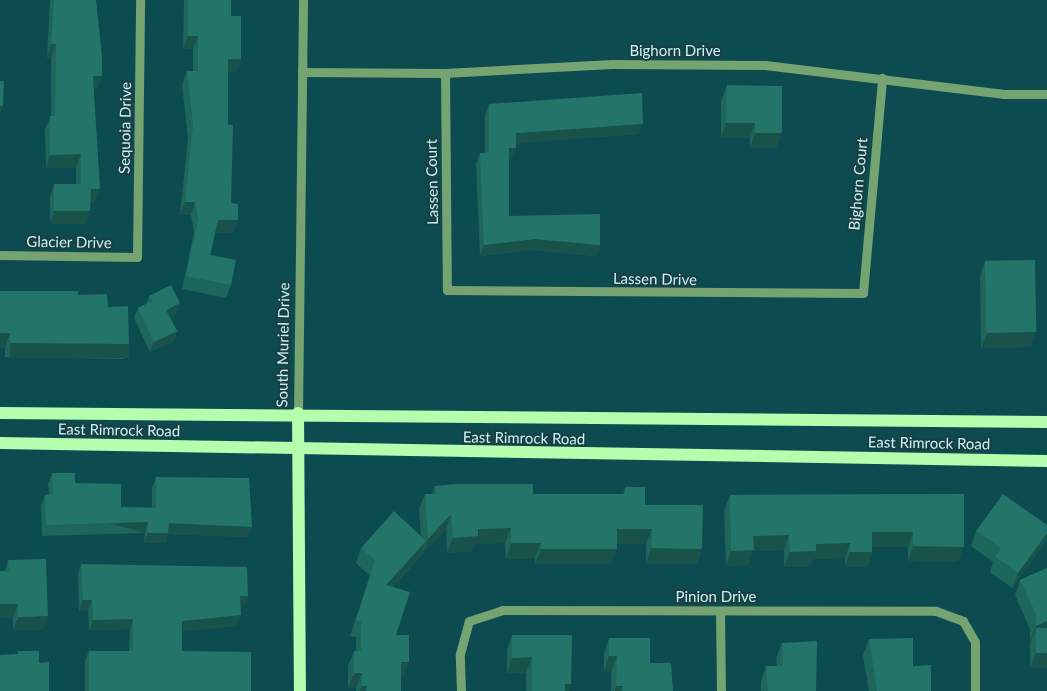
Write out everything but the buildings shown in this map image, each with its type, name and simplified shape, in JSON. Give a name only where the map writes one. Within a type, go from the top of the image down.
[{"type":"main road","name":"East Rimrock Road","points":[[0,413],[298,413],[1047,422]]},
{"type":"main road","name":"South Muriel Drive","points":[[298,413],[300,691]]},
{"type":"main road","name":"East Rimrock Road","points":[[0,443],[298,451],[1047,461]]},
{"type":"street","name":"Sequoia Drive","points":[[137,257],[140,0]]},
{"type":"street","name":"South Muriel Drive","points":[[298,413],[303,0]]},
{"type":"street","name":"Bighorn Drive","points":[[302,72],[445,73],[612,64],[755,65],[882,78],[1004,94],[1047,94]]},
{"type":"street","name":"Lassen Court","points":[[445,73],[447,290]]},
{"type":"street","name":"Bighorn Court","points":[[863,293],[882,78]]},
{"type":"street","name":"Glacier Drive","points":[[0,255],[137,257]]},
{"type":"street","name":"Lassen Drive","points":[[447,290],[863,293]]},
{"type":"street","name":"Pinion Drive","points":[[461,691],[460,654],[469,621],[502,610],[936,611],[963,622],[975,642],[976,691]]},
{"type":"street","points":[[720,611],[720,691]]}]
